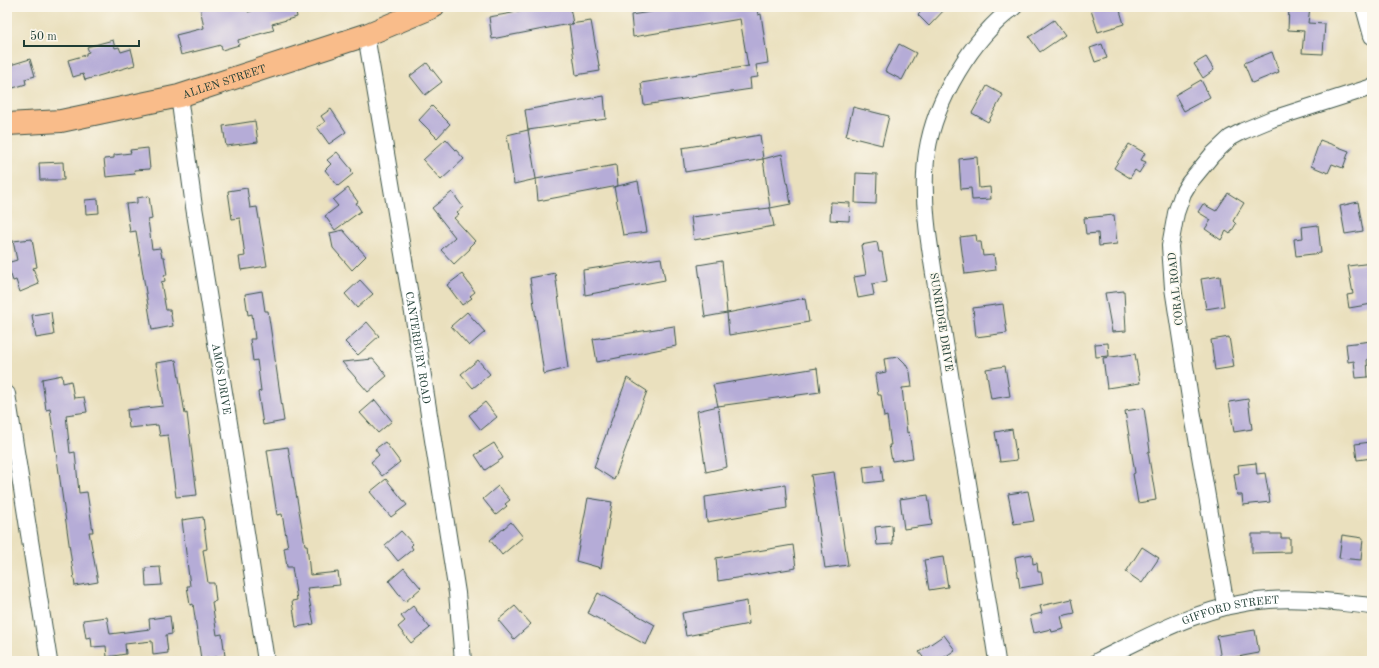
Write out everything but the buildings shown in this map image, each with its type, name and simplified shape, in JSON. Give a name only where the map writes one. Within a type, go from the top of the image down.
[{"type":"main road","name":"ALLEN STREET","points":[[7,124],[61,121],[179,96],[366,35],[433,7]]},
{"type":"street","name":"SUNRIDGE DRIVE","points":[[997,661],[958,430],[929,239],[924,179],[934,122],[947,92],[963,64],[981,39],[997,21],[1014,7]]},
{"type":"street","points":[[1364,7],[1372,36]]},
{"type":"street","name":"CANTERBURY ROAD","points":[[366,35],[414,319],[457,593],[463,661]]},
{"type":"street","name":"CORAL ROAD","points":[[1226,606],[1190,398],[1173,288],[1170,246],[1176,213],[1181,198],[1189,183],[1212,155],[1230,138],[1243,131],[1272,120],[1372,87]]},
{"type":"street","name":"AMOS DRIVE","points":[[179,96],[194,207],[266,661]]},
{"type":"street","points":[[7,394],[49,661]]},
{"type":"street","name":"GIFFORD STREET","points":[[1098,661],[1185,619],[1226,606],[1280,599],[1372,606]]}]
